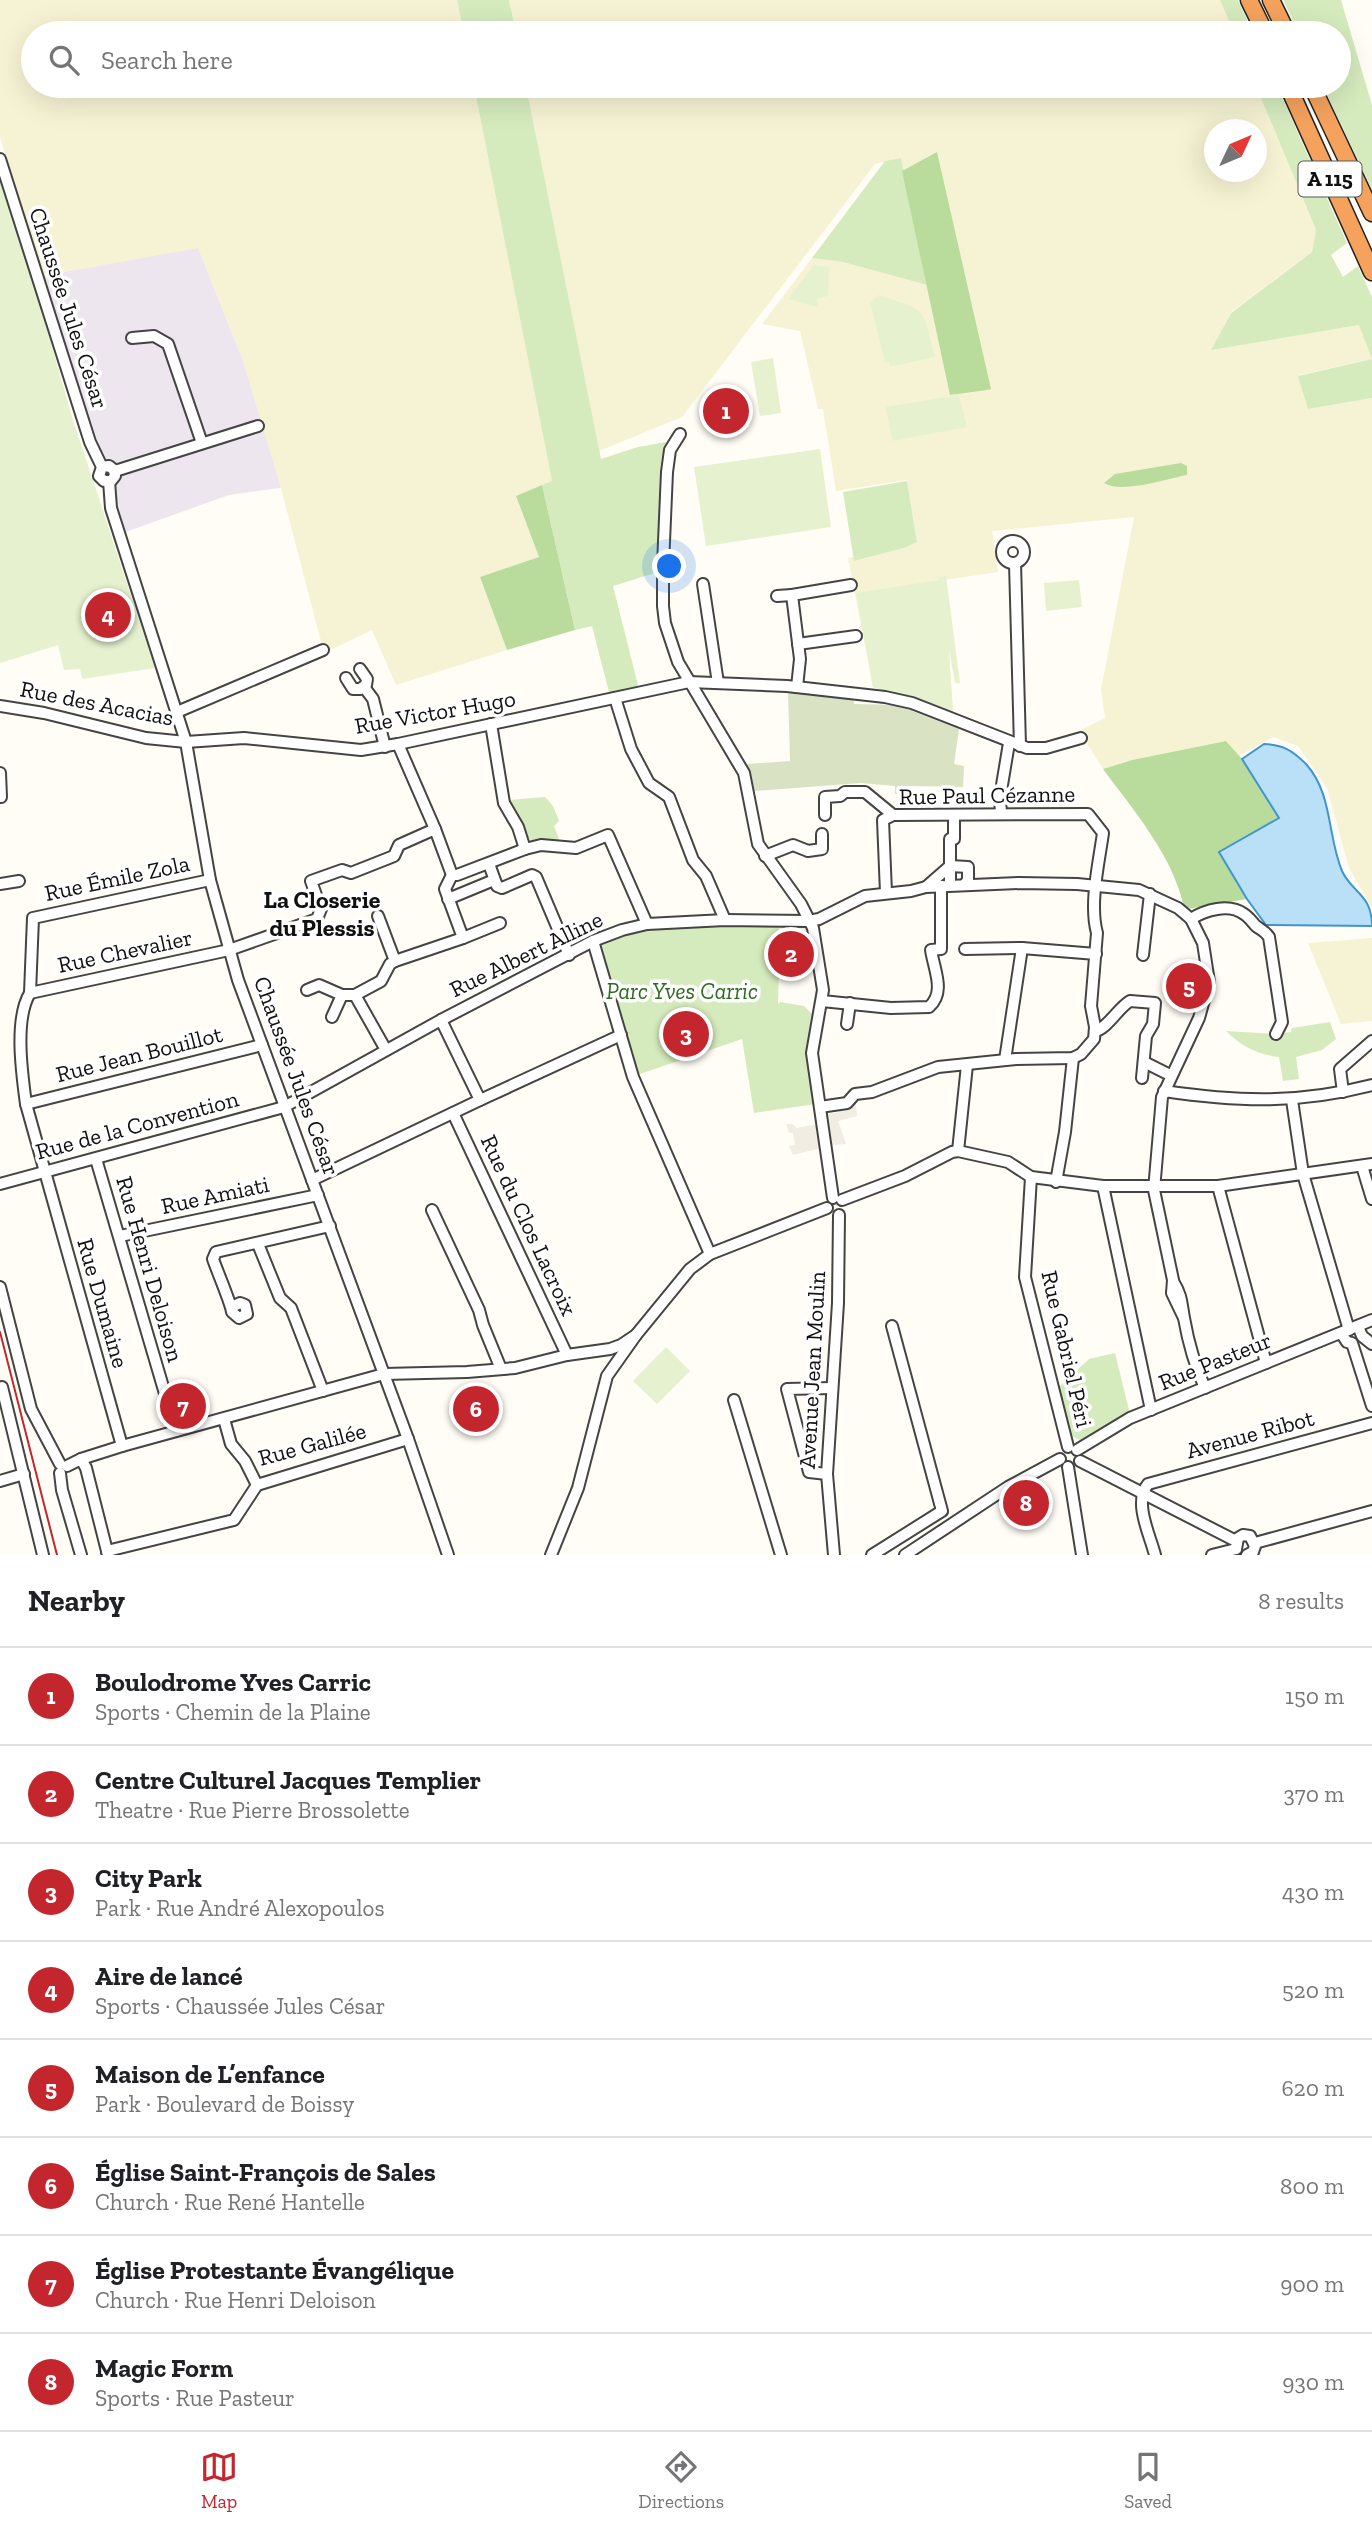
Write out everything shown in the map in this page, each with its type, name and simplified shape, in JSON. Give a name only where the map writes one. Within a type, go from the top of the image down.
[{"type":"highway","points":[[1249,0],[1259,21]]},
{"type":"highway","points":[[1271,0],[1281,21]]},
{"type":"highway","name":"A 115","points":[[1293,98],[1372,272]]},
{"type":"highway","name":"A 115","points":[[1318,98],[1372,213]]},
{"type":"street","name":"Chaussée Jules César","points":[[0,159],[88,436],[102,467],[109,466],[112,476],[111,508],[186,742],[210,880],[229,950],[448,1555]]},
{"type":"street","points":[[132,338],[159,337],[168,344],[202,443]]},
{"type":"street","points":[[112,476],[257,426]]},
{"type":"street","points":[[680,434],[670,450],[663,565],[665,623],[678,663],[744,773],[750,796],[754,836],[765,856],[801,904],[816,940],[823,990],[812,1053],[834,1202]]},
{"type":"street","points":[[1015,563],[1003,556],[1002,548],[1009,541],[1017,541],[1024,550]]},
{"type":"street","points":[[1024,550],[1038,549]]},
{"type":"street","points":[[1001,814],[1000,797],[1015,744],[1015,563],[1022,557],[1024,550]]},
{"type":"street","points":[[777,596],[851,585]]},
{"type":"street","points":[[700,590],[718,683]]},
{"type":"street","points":[[792,595],[800,659],[797,687]]},
{"type":"street","points":[[798,644],[856,636]]},
{"type":"street","points":[[177,712],[323,650]]},
{"type":"street","points":[[360,670],[367,679],[363,687]]},
{"type":"street","points":[[346,678],[353,689],[363,687]]},
{"type":"street","name":"Rue Victor Hugo","points":[[186,742],[244,738],[354,749],[385,747],[689,682],[797,687],[869,694],[908,702],[1015,744]]},
{"type":"street","points":[[363,687],[373,699],[385,747]]},
{"type":"street","points":[[615,698],[631,749],[649,783],[669,797],[693,860],[706,876],[725,920]]},
{"type":"street","name":"Rue des Acacias","points":[[0,706],[44,713],[146,738],[186,742]]},
{"type":"street","points":[[491,724],[504,803],[518,827],[526,849]]},
{"type":"street","points":[[1015,744],[1046,748],[1081,738]]},
{"type":"street","points":[[398,744],[454,875]]},
{"type":"street","points":[[0,773],[1,797]]},
{"type":"street","points":[[825,815],[825,797],[840,796],[845,792],[865,792],[893,816]]},
{"type":"street","name":"Rue Paul Cézanne","points":[[886,893],[883,820],[893,816],[1088,814],[1102,833],[1097,887]]},
{"type":"street","points":[[822,1001],[891,1008],[929,1007],[933,1004],[939,993],[931,950],[941,949],[945,886],[950,866],[950,839],[954,839],[954,815]]},
{"type":"street","name":"Rue Chevalier","points":[[30,993],[229,950],[317,919],[321,909],[311,881],[342,870],[351,873],[394,856],[399,845],[435,829]]},
{"type":"street","points":[[765,856],[793,845],[808,851],[822,849],[822,834]]},
{"type":"street","points":[[463,938],[444,889],[454,875],[541,845],[576,849],[608,835],[647,924]]},
{"type":"street","points":[[489,864],[494,880],[502,888],[534,875],[569,955]]},
{"type":"street","points":[[926,887],[950,866],[968,867],[968,880],[965,884]]},
{"type":"street","name":"Rue Émile Zola","points":[[33,918],[210,880]]},
{"type":"street","points":[[448,898],[494,880]]},
{"type":"street","points":[[0,884],[19,881]]},
{"type":"street","name":"Rue Albert Alline","points":[[284,1107],[441,1020],[593,941],[647,924],[819,919],[865,896],[965,884],[1077,884],[1139,890],[1178,908],[1191,919]]},
{"type":"street","points":[[820,1107],[846,1103],[855,1094],[872,1092],[938,1067],[1005,1060],[1073,1058],[1091,1045],[1095,1031],[1091,1006],[1096,954],[1097,887]]},
{"type":"street","points":[[1143,955],[1150,894]]},
{"type":"street","points":[[1201,1390],[1183,1316],[1172,1293],[1173,1280],[1154,1197],[1164,1091],[1204,1007],[1209,982],[1205,951],[1191,919],[1203,912],[1236,910],[1245,914],[1268,936],[1282,1022],[1276,1034]]},
{"type":"street","points":[[377,916],[395,961]]},
{"type":"street","name":"Rue Dumaine","points":[[33,918],[30,993],[24,1002],[20,1057],[26,1104],[122,1446]]},
{"type":"street","points":[[307,990],[319,985],[341,995],[355,995],[381,981],[390,964],[395,961],[500,923]]},
{"type":"street","points":[[593,941],[633,1077],[710,1254]]},
{"type":"street","points":[[965,948],[1022,948],[1096,954]]},
{"type":"street","points":[[1005,1060],[1022,948]]},
{"type":"street","points":[[332,1017],[341,995]]},
{"type":"street","points":[[355,995],[386,1050]]},
{"type":"street","points":[[1095,1031],[1101,1030],[1114,1013],[1130,1000],[1159,1004],[1146,1037],[1142,1078]]},
{"type":"street","points":[[847,1024],[850,1003]]},
{"type":"street","points":[[441,1020],[480,1100]]},
{"type":"street","points":[[312,1180],[621,1035]]},
{"type":"street","points":[[1343,1092],[1340,1069],[1372,1041]]},
{"type":"street","name":"Rue Jean Bouillot","points":[[26,1104],[262,1045]]},
{"type":"street","points":[[1056,1182],[1073,1058]]},
{"type":"street","points":[[1144,1062],[1170,1075]]},
{"type":"street","points":[[958,1152],[967,1065]]},
{"type":"street","points":[[1164,1091],[1228,1099],[1292,1100],[1372,1085]]},
{"type":"street","points":[[1292,1100],[1303,1174],[1372,1406]]},
{"type":"street","name":"Rue de la Convention","points":[[0,1184],[284,1107]]},
{"type":"street","name":"Rue du Clos Lacroix","points":[[453,1113],[567,1355]]},
{"type":"street","points":[[607,1376],[636,1335],[690,1269],[710,1254],[834,1202],[905,1176],[952,1152],[1008,1162],[1031,1177],[1102,1186],[1218,1186],[1367,1165],[1372,1199]]},
{"type":"street","name":"Rue Henri Deloison","points":[[96,1159],[176,1431]]},
{"type":"street","name":"Rue Gabriel Péri","points":[[1031,1177],[1025,1277],[1075,1452]]},
{"type":"street","points":[[1102,1186],[1151,1410]]},
{"type":"street","points":[[1218,1186],[1266,1363]]},
{"type":"street","name":"Rue Amiati","points":[[120,1236],[318,1195]]},
{"type":"street","name":"Avenue Jean Moulin","points":[[834,1202],[831,1214],[839,1214],[840,1269],[827,1474],[834,1555]]},
{"type":"street","points":[[432,1210],[480,1310],[482,1325],[501,1369]]},
{"type":"street","points":[[232,1307],[225,1296],[213,1259],[216,1252],[330,1226]]},
{"type":"street","points":[[258,1244],[280,1298],[291,1308],[323,1391]]},
{"type":"street","points":[[0,1287],[31,1409],[62,1468],[60,1501],[74,1555]]},
{"type":"street","name":"Rue Pasteur","points":[[1064,1463],[1076,1465],[1075,1452],[1130,1418],[1266,1363],[1352,1334],[1372,1320]]},
{"type":"street","points":[[872,1555],[943,1511],[892,1326]]},
{"type":"street","points":[[1352,1334],[1372,1344]]},
{"type":"street","points":[[62,1468],[122,1446],[384,1374],[515,1368],[567,1355],[610,1349],[636,1335]]},
{"type":"street","points":[[551,1555],[578,1489],[607,1376],[610,1362],[601,1349]]},
{"type":"street","points":[[2,1387],[43,1555]]},
{"type":"street","points":[[827,1474],[809,1472],[787,1389],[832,1388]]},
{"type":"street","points":[[734,1400],[782,1555]]},
{"type":"street","name":"Rue Galilée","points":[[224,1419],[231,1444],[257,1485],[408,1439]]},
{"type":"street","name":"Avenue Ribot","points":[[1142,1492],[1148,1484],[1372,1423]]},
{"type":"street","points":[[1082,1555],[1063,1450],[1075,1452],[1244,1552]]},
{"type":"street","points":[[82,1459],[108,1553],[234,1520],[257,1485]]},
{"type":"street","points":[[905,1555],[1008,1488],[1064,1463]]},
{"type":"street","points":[[0,1481],[24,1474]]},
{"type":"street","points":[[62,1490],[80,1555]]},
{"type":"street","points":[[1142,1492],[1141,1503],[1155,1555]]},
{"type":"street","points":[[1255,1543],[1372,1511]]},
{"type":"street","name":"Avenue Jean Moulin","points":[[830,1527],[839,1555]]},
{"type":"street","points":[[1212,1555],[1244,1552],[1255,1549],[1255,1543],[1246,1535],[1244,1552]]},
{"type":"shaded area","points":[[0,0],[457,0],[461,21],[21,21],[21,98],[476,98],[552,481],[516,496],[539,557],[480,577],[507,650],[396,685],[372,630],[324,653],[281,488],[242,358],[198,248],[42,276],[0,137]]},
{"type":"shaded area","points":[[509,0],[1220,0],[1229,21],[513,21]]},
{"type":"shaded area","points":[[528,98],[1261,98],[1316,230],[1312,252],[1231,312],[1212,349],[1360,325],[1372,359],[1299,375],[1308,409],[1372,398],[1372,908],[1349,868],[1327,788],[1298,746],[1273,737],[1239,756],[1226,741],[1132,760],[1103,769],[1079,731],[1105,718],[1101,690],[1134,517],[992,531],[998,572],[944,580],[953,713],[873,687],[848,558],[853,557],[855,561],[917,542],[907,480],[836,491],[823,409],[818,409],[800,331],[762,324],[812,258],[843,262],[927,285],[950,394],[937,153],[902,171],[900,158],[875,164],[682,417],[599,451]]},
{"type":"shaded area","points":[[198,247],[242,358],[331,481],[229,495],[120,534],[42,276]]},
{"type":"shaded area","points":[[1372,938],[1372,1021],[1341,1024],[1308,943]]},
{"type":"shaded area","points":[[855,1097],[857,1116],[838,1121],[846,1144],[831,1145],[824,1115],[839,1112],[839,1107]]},
{"type":"shaded area","points":[[786,1124],[797,1128],[818,1124],[821,1148],[793,1155],[789,1146],[795,1145],[793,1133],[789,1133]]},
{"type":"green space","points":[[457,0],[509,0],[513,21],[461,21]]},
{"type":"green space","points":[[1220,0],[1238,0],[1248,21],[1229,21]]},
{"type":"green space","points":[[1283,0],[1341,0],[1347,21],[1293,21]]},
{"type":"green space","points":[[1351,34],[1372,105],[1372,190],[1329,98],[1351,98]]},
{"type":"green space","points":[[476,98],[528,98],[601,459],[638,447],[666,442],[661,462],[658,572],[613,586],[639,689],[610,696],[592,626],[575,630],[542,485],[552,481]]},
{"type":"green space","points":[[1261,98],[1282,98],[1347,243],[1331,255],[1343,277],[1358,266],[1372,297],[1372,359],[1359,325],[1211,350],[1231,313],[1312,252],[1316,230]]},
{"type":"green space","points":[[937,152],[991,389],[950,395],[902,171]]},
{"type":"green space","points":[[901,158],[927,285],[843,262],[812,258],[885,161]]},
{"type":"green space","points":[[0,178],[72,417],[155,668],[82,679],[80,669],[64,670],[58,645],[0,663]]},
{"type":"green space","points":[[814,265],[829,267],[828,296],[817,299],[818,307],[788,299]]},
{"type":"green space","points":[[879,295],[906,304],[920,313],[928,328],[935,357],[890,367],[889,362],[885,363],[870,303]]},
{"type":"green space","points":[[773,358],[781,413],[760,416],[751,362]]},
{"type":"green space","points":[[1372,359],[1372,398],[1308,409],[1298,376]]},
{"type":"green space","points":[[959,395],[967,427],[892,441],[886,407]]},
{"type":"green space","points":[[742,397],[745,419],[711,424],[708,402]]},
{"type":"green space","points":[[820,449],[831,527],[706,546],[694,467]]},
{"type":"green space","points":[[1181,463],[1187,466],[1187,475],[1132,486],[1121,487],[1104,483],[1115,474]]},
{"type":"green space","points":[[907,481],[917,542],[854,561],[843,492]]},
{"type":"green space","points":[[542,485],[575,630],[507,650],[480,577],[539,557],[516,496]]},
{"type":"green space","points":[[946,576],[960,683],[955,683],[949,650],[953,713],[873,687],[856,593],[939,580],[939,577]]},
{"type":"green space","points":[[1079,580],[1082,607],[1046,611],[1044,583]]},
{"type":"green space","points":[[788,690],[853,695],[854,704],[912,708],[912,711],[959,729],[954,764],[964,766],[963,787],[909,786],[908,795],[895,794],[895,786],[861,783],[754,791],[746,764],[790,761]]},
{"type":"green space","points":[[1226,741],[1242,759],[1279,818],[1219,854],[1247,899],[1187,909],[1162,852],[1103,769],[1132,760]]},
{"type":"green space","points":[[545,797],[553,806],[559,821],[554,826],[561,844],[539,842],[527,837],[509,800]]},
{"type":"green space","name":"Parc Yves Carric","points":[[726,921],[778,924],[778,1004],[780,1002],[804,1006],[814,1016],[816,1104],[754,1113],[742,1039],[637,1075],[600,948],[603,941],[630,933]]},
{"type":"green space","points":[[1182,974],[1198,975],[1189,1012],[1179,1007]]},
{"type":"green space","points":[[1330,1022],[1336,1039],[1322,1050],[1296,1057],[1299,1079],[1283,1081],[1279,1057],[1250,1049],[1226,1031],[1276,1034],[1291,1032],[1292,1028]]},
{"type":"green space","points":[[666,1347],[690,1371],[657,1404],[633,1381]]},
{"type":"green space","points":[[1115,1353],[1130,1414],[1080,1440],[1070,1435],[1058,1388],[1089,1359]]},
{"type":"water","points":[[1264,744],[1292,752],[1315,776],[1325,802],[1342,871],[1369,907],[1372,926],[1266,925],[1219,852],[1279,818],[1242,759]]},
{"type":"railway","points":[[0,1332],[57,1555]]},
{"type":"place","name":"Boulodrome Yves Carric","points":[[726,411]]},
{"type":"place","name":"Aire de lancé","points":[[108,615]]},
{"type":"place","name":"Centre Culturel Jacques Templier","points":[[791,954]]},
{"type":"place","name":"Maison de L’enfance","points":[[1189,986]]},
{"type":"place","name":"City Park","points":[[686,1034]]},
{"type":"place","name":"Église Protestante Évangélique","points":[[183,1406]]},
{"type":"place","name":"Église Saint-François de Sales","points":[[476,1409]]},
{"type":"place","name":"Magic Form","points":[[1026,1503]]},
{"type":"district","name":"La Closerie du Plessis","points":[[322,914]]}]
